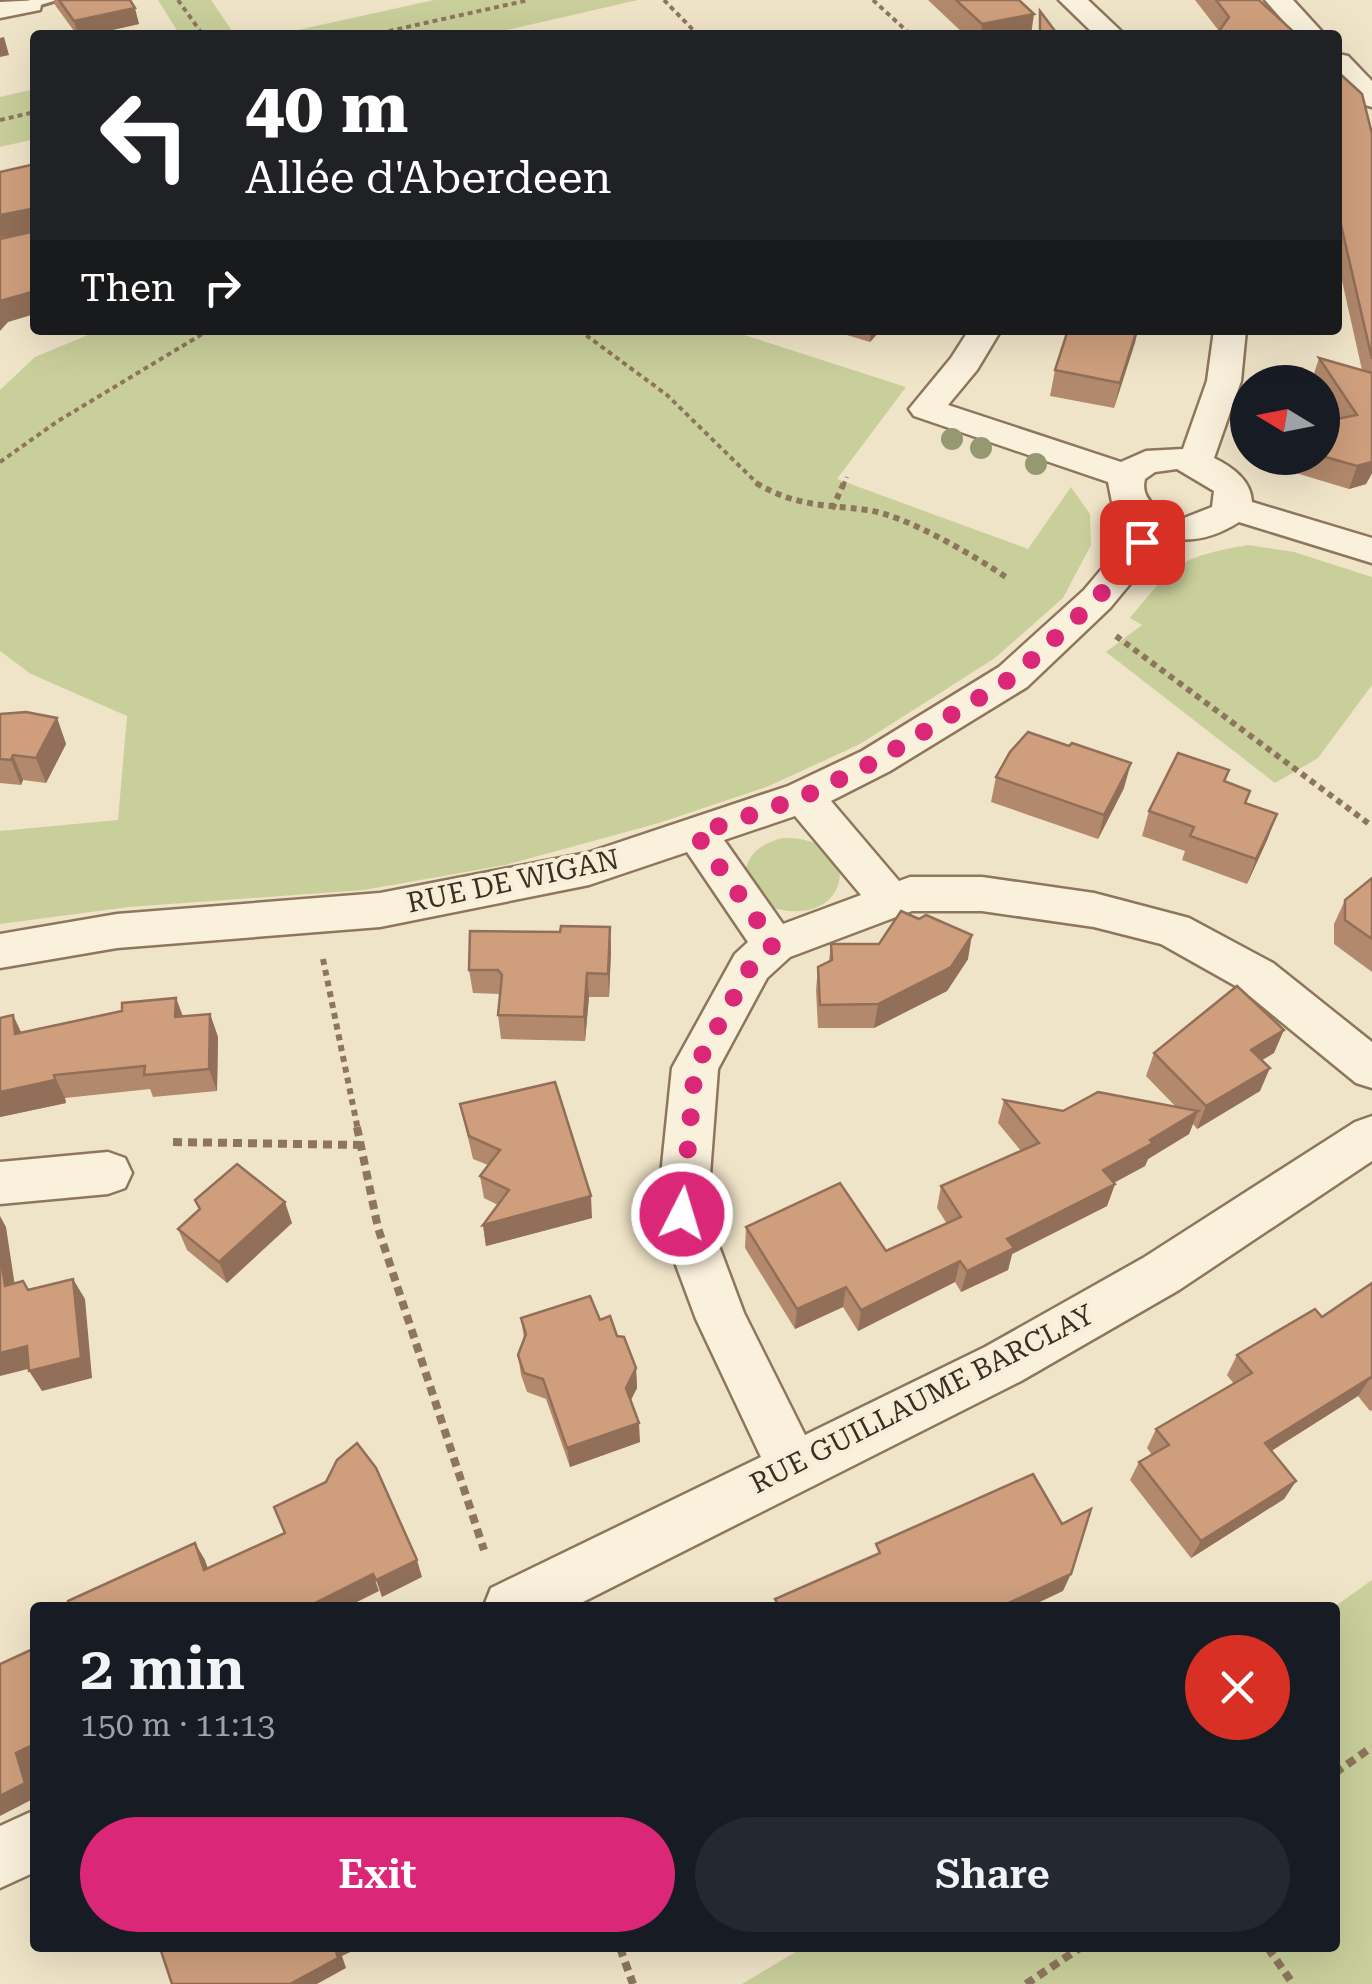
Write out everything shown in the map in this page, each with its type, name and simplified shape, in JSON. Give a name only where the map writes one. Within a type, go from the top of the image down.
[{"type":"street","points":[[1072,0],[1105,30]]},
{"type":"street","points":[[1278,0],[1307,30]]},
{"type":"street","points":[[0,10],[36,1]]},
{"type":"street","points":[[1342,66],[1372,98]]},
{"type":"street","points":[[981,335],[965,363],[926,409],[1127,476]]},
{"type":"street","points":[[1195,462],[1212,426],[1230,352],[1230,335]]},
{"type":"street","points":[[1159,459],[1195,462],[1226,478],[1234,494],[1232,508],[1221,519],[1200,528],[1160,524],[1128,503],[1124,490],[1127,476],[1141,464],[1159,459]]},
{"type":"street","points":[[1232,508],[1372,551]]},
{"type":"street","name":"RUE DE WIGAN","points":[[0,950],[117,931],[380,910],[589,869],[803,797],[876,761],[1013,677],[1097,599],[1160,524]]},
{"type":"street","points":[[803,797],[889,899]]},
{"type":"street","points":[[696,834],[774,944]]},
{"type":"street","points":[[792,1465],[722,1319],[682,1214],[695,1068],[751,966],[774,944],[910,894],[982,894],[1094,910],[1173,930],[1257,976],[1372,1069]]},
{"type":"street","name":"RUE GUILLAUME BARCLAY","points":[[522,1602],[1019,1355],[1161,1274],[1372,1136]]},
{"type":"street","points":[[0,1183],[108,1173]]},
{"type":"street","points":[[0,1858],[30,1843]]},
{"type":"path","points":[[178,0],[199,30]]},
{"type":"path","points":[[394,30],[529,0]]},
{"type":"path","points":[[664,0],[693,30]]},
{"type":"path","points":[[873,0],[906,30]]},
{"type":"path","points":[[0,120],[30,113]]},
{"type":"path","points":[[0,462],[58,420],[201,335]]},
{"type":"path","points":[[586,335],[667,395],[750,480],[784,500],[832,509],[870,510],[962,548],[1006,577]]},
{"type":"path","points":[[832,509],[847,477]]},
{"type":"path","points":[[1104,628],[1372,826]]},
{"type":"path","points":[[320,948],[378,1228],[484,1550]]},
{"type":"path","points":[[173,1142],[362,1145]]},
{"type":"path","points":[[1340,1770],[1372,1748]]},
{"type":"path","points":[[621,1952],[633,1984]]},
{"type":"path","points":[[1026,1984],[1074,1952]]},
{"type":"path","points":[[1271,1952],[1293,1984]]},
{"type":"green space","points":[[158,0],[211,0],[232,30],[177,30]]},
{"type":"green space","points":[[434,0],[638,0],[507,30],[298,30]]},
{"type":"green space","points":[[30,90],[30,140],[0,147],[0,97]]},
{"type":"green space","points":[[88,335],[745,335],[906,387],[837,479],[1028,549],[1071,487],[1090,514],[1091,545],[1063,598],[995,658],[860,744],[769,786],[659,823],[505,865],[364,890],[129,907],[0,924],[0,831],[118,820],[127,716],[31,674],[0,651],[0,390],[35,357]]},
{"type":"green space","points":[[1248,545],[1294,552],[1372,577],[1372,685],[1318,758],[1275,783],[1106,652],[1142,625],[1130,618],[1179,566],[1206,554]]},
{"type":"green space","points":[[782,838],[811,842],[829,852],[838,867],[839,883],[831,897],[816,908],[794,911],[765,905],[745,872],[758,850]]},
{"type":"green space","points":[[1372,1580],[1372,1984],[742,1984],[795,1952],[1340,1952],[1340,1603]]},
{"type":"building","points":[[59,0],[130,0],[135,8],[74,21]]},
{"type":"building","points":[[956,0],[1019,0],[1034,14],[982,24]]},
{"type":"building","points":[[1216,0],[1259,0],[1292,30],[1220,30],[1229,17]]},
{"type":"building","points":[[1040,11],[1054,30],[1040,30]]},
{"type":"building","points":[[1342,76],[1362,94],[1372,134],[1372,359],[1342,229]]},
{"type":"building","points":[[30,165],[30,209],[0,215],[0,172]]},
{"type":"building","points":[[30,232],[30,292],[0,301],[0,239]]},
{"type":"building","points":[[1066,335],[1135,335],[1120,383],[1055,370]]},
{"type":"building","points":[[1319,358],[1372,373],[1372,462],[1357,466],[1340,461],[1340,418],[1357,415],[1340,390],[1340,365],[1324,365]]},
{"type":"building","points":[[26,712],[57,718],[36,758],[13,755],[11,760],[0,759],[0,714]]},
{"type":"building","points":[[1028,732],[1131,763],[1104,815],[996,777],[1010,752]]},
{"type":"building","points":[[1178,753],[1229,770],[1224,781],[1250,791],[1245,803],[1277,814],[1256,859],[1190,836],[1194,827],[1149,811]]},
{"type":"building","points":[[1372,878],[1372,939],[1345,920],[1345,900]]},
{"type":"building","points":[[901,911],[919,919],[926,915],[972,935],[951,967],[878,1004],[820,1005],[818,967],[832,960],[831,944],[879,944]]},
{"type":"building","points":[[561,926],[610,927],[608,974],[587,973],[584,1017],[498,1015],[502,975],[498,970],[469,970],[470,931],[560,932]]},
{"type":"building","points":[[1237,986],[1284,1030],[1251,1050],[1270,1068],[1206,1106],[1154,1053]]},
{"type":"building","points":[[176,998],[175,1017],[210,1014],[209,1069],[144,1075],[145,1066],[54,1075],[55,1080],[0,1092],[0,1018],[13,1015],[15,1034],[122,1011],[122,1003]]},
{"type":"building","points":[[555,1082],[591,1196],[483,1225],[509,1190],[480,1176],[500,1150],[469,1136],[460,1104]]},
{"type":"building","points":[[1098,1092],[1198,1111],[1150,1140],[1153,1143],[1103,1170],[1115,1184],[1007,1239],[1014,1248],[967,1271],[960,1261],[861,1310],[846,1287],[797,1309],[746,1227],[840,1183],[886,1251],[961,1217],[941,1186],[1039,1143],[1004,1100],[1063,1111]]},
{"type":"building","points":[[237,1164],[285,1202],[219,1262],[178,1229],[200,1209],[195,1200]]},
{"type":"building","points":[[0,1250],[5,1286],[23,1281],[28,1290],[73,1279],[81,1358],[29,1371],[27,1346],[0,1353]]},
{"type":"building","points":[[1372,1283],[1372,1378],[1265,1443],[1296,1481],[1201,1541],[1139,1462],[1169,1445],[1156,1429],[1252,1373],[1237,1355],[1315,1309],[1322,1317]]},
{"type":"building","points":[[590,1296],[600,1320],[610,1316],[617,1336],[624,1337],[636,1368],[626,1388],[639,1423],[567,1448],[543,1379],[524,1373],[518,1355],[526,1334],[521,1318]]},
{"type":"building","points":[[357,1443],[376,1468],[417,1560],[376,1580],[373,1574],[317,1602],[68,1602],[195,1543],[204,1570],[285,1533],[274,1507],[326,1482],[337,1460]]},
{"type":"building","points":[[1033,1474],[1062,1524],[1091,1509],[1071,1574],[1011,1602],[775,1599],[880,1553],[876,1544]]},
{"type":"building","points":[[30,1650],[30,1746],[16,1753],[25,1783],[0,1796],[0,1664]]},
{"type":"building","points":[[161,1952],[336,1952],[338,1958],[290,1984],[172,1984]]},
{"type":"route","points":[[682,1214],[695,1068],[751,966],[774,944],[696,834],[803,797],[876,761],[1013,677],[1097,599],[1142,542]]}]
